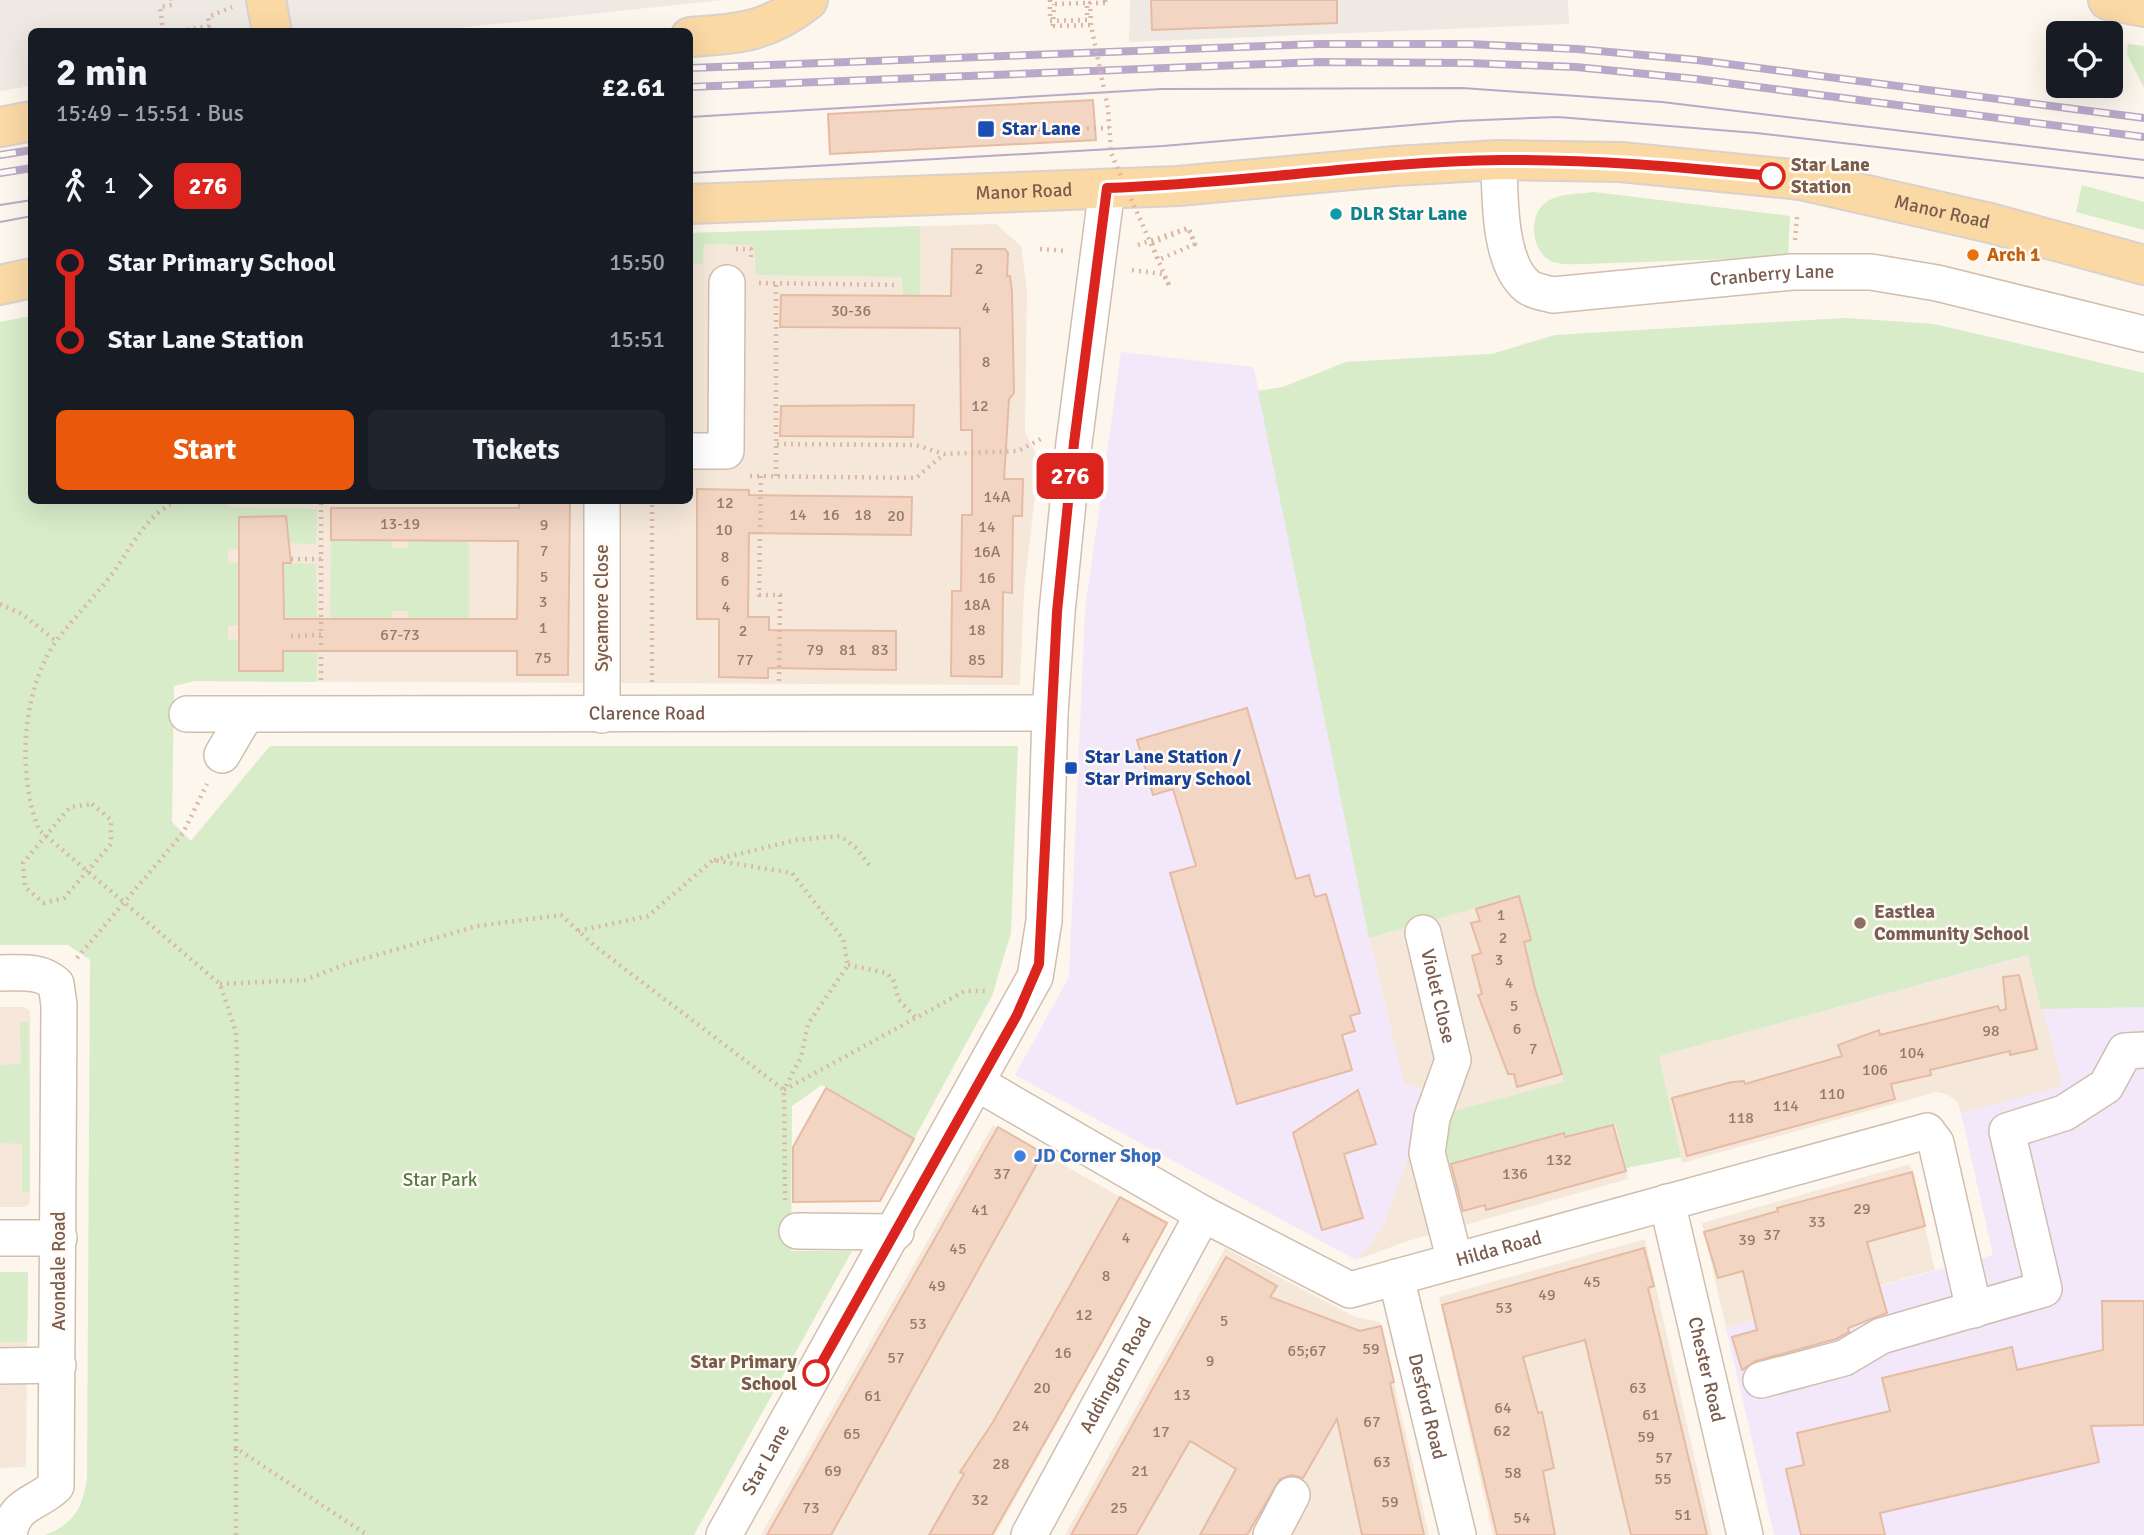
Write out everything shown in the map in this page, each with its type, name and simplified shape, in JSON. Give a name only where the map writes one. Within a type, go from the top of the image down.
[{"type":"main road","points":[[693,37],[763,29],[790,15],[808,0]]},
{"type":"main road","points":[[2108,0],[2144,7]]},
{"type":"main road","points":[[253,2],[269,28]]},
{"type":"main road","points":[[0,127],[28,122]]},
{"type":"main road","name":"Manor Road","points":[[693,204],[1199,185],[1395,166],[1499,160],[1621,162],[1790,178],[1990,223],[2144,265]]},
{"type":"main road","points":[[0,285],[28,279]]},
{"type":"street","name":"Cranberry Lane","points":[[1499,160],[1506,246],[1514,268],[1528,287],[1553,295],[1792,272],[1871,272],[1937,284],[2144,334]]},
{"type":"street","name":"Star Lane","points":[[724,1535],[1017,1015],[1039,964],[1050,713],[1074,443],[1107,188]]},
{"type":"street","points":[[693,451],[726,451],[743,275]]},
{"type":"street","name":"Sycamore Close","points":[[602,504],[602,715]]},
{"type":"street","name":"Clarence Road","points":[[187,714],[1050,713]]},
{"type":"street","points":[[222,755],[245,716]]},
{"type":"street","name":"Violet Close","points":[[1423,933],[1454,1060],[1432,1118],[1427,1153],[1455,1261]]},
{"type":"street","points":[[0,973],[65,973]]},
{"type":"street","name":"Avondale Road","points":[[9,1535],[12,1518],[20,1509],[46,1496],[56,1486],[65,973]]},
{"type":"street","points":[[1761,1380],[1844,1358],[1881,1336],[2043,1289],[2007,1131],[2064,1113],[2106,1086],[2126,1051],[2144,1050]]},
{"type":"street","name":"Hilda Road","points":[[977,1083],[1203,1214],[1350,1290],[1927,1131],[1936,1143],[1974,1310]]},
{"type":"street","name":"Chester Road","points":[[1667,1202],[1745,1535]]},
{"type":"street","name":"Addington Road","points":[[1029,1535],[1203,1214]]},
{"type":"street","points":[[791,1218],[896,1232]]},
{"type":"street","points":[[0,1238],[59,1238]]},
{"type":"street","name":"Desford Road","points":[[1396,1277],[1458,1535]]},
{"type":"street","points":[[0,1366],[58,1365]]},
{"type":"street","points":[[1271,1535],[1292,1495]]},
{"type":"path","points":[[163,28],[160,7],[172,5],[171,0]]},
{"type":"path","points":[[1050,1],[1050,21],[1062,21],[1075,21],[1087,20],[1087,3],[1054,4],[1054,15],[1054,26],[1091,25]]},
{"type":"path","points":[[1105,1],[1090,2],[1091,25],[1111,153],[1169,285],[1163,274],[1132,270]]},
{"type":"path","points":[[197,28],[209,26],[208,17],[253,2]]},
{"type":"path","points":[[1024,130],[1109,128]]},
{"type":"path","points":[[1138,245],[1154,242],[1188,228],[1192,236],[1195,244],[1183,250],[1158,260],[1152,243],[1176,233],[1189,228],[1192,236],[1195,245],[1158,261]]},
{"type":"path","points":[[724,249],[751,249],[743,275],[776,284],[898,285]]},
{"type":"path","points":[[1040,249],[1062,251]]},
{"type":"path","points":[[776,284],[776,476]]},
{"type":"path","points":[[777,444],[916,444],[944,454],[1018,451],[1039,439],[1047,440]]},
{"type":"path","points":[[737,476],[916,478],[944,454]]},
{"type":"path","points":[[761,476],[759,595],[780,595],[779,693]]},
{"type":"path","points":[[172,504],[148,524],[97,596],[56,641],[40,670],[28,719],[25,759],[28,803],[39,830],[125,900],[220,984],[236,1032],[236,1535]]},
{"type":"path","points":[[320,715],[321,504]]},
{"type":"path","points":[[652,504],[652,690]]},
{"type":"path","points":[[291,559],[321,559]]},
{"type":"path","points":[[0,604],[22,614],[56,641]]},
{"type":"path","points":[[291,636],[321,635]]},
{"type":"path","points":[[65,973],[183,833],[222,755]]},
{"type":"path","points":[[92,804],[111,820],[111,844],[64,898],[44,903],[25,887],[23,863],[46,836],[70,807],[92,804]]},
{"type":"path","points":[[578,931],[648,916],[713,860],[796,840],[840,836],[855,847],[870,866]]},
{"type":"path","points":[[713,860],[792,873],[843,939],[848,965],[808,1024],[801,1057],[784,1090],[791,1218]]},
{"type":"path","points":[[220,984],[305,980],[346,964],[477,926],[561,915],[784,1090]]},
{"type":"path","points":[[848,965],[887,973],[893,979],[899,1000],[916,1018]]},
{"type":"path","points":[[784,1090],[965,992],[1001,991]]},
{"type":"path","points":[[236,1448],[367,1535]]},
{"type":"shaded area","points":[[0,0],[722,0],[458,28],[28,28],[28,86],[0,91]]},
{"type":"shaded area","points":[[1130,0],[1568,0],[1569,24],[1129,42]]},
{"type":"shaded area","points":[[996,224],[1021,246],[1027,290],[1025,432],[1039,460],[1024,591],[1020,685],[194,681],[227,504],[693,504],[693,233]]},
{"type":"shaded area","name":"Eastlea Community School","points":[[1845,318],[1934,324],[2144,373],[2144,1535],[1774,1535],[1726,1328],[1993,1255],[1961,1113],[2063,1086],[2029,956],[1659,1056],[1681,1157],[1626,1168],[1567,882],[1369,937],[1404,1084],[1423,1089],[1407,1162],[1385,1221],[1372,1243],[1356,1260],[1015,1075],[1069,977],[1085,610],[1121,352],[1253,367],[1259,391],[1283,387],[1346,362],[1492,354],[1555,335]]},
{"type":"shaded area","points":[[1567,882],[1628,1179],[1408,1241],[1356,1260],[1372,1243],[1385,1221],[1423,1089],[1404,1084],[1369,938]]},
{"type":"shaded area","points":[[2029,955],[2063,1087],[1961,1113],[1957,1101],[1946,1094],[1936,1092],[1682,1163],[1659,1056]]},
{"type":"shaded area","points":[[0,1007],[25,1007],[30,1011],[30,1203],[25,1207],[0,1207]]},
{"type":"shaded area","points":[[993,1125],[1168,1224],[995,1535],[761,1535]]},
{"type":"shaded area","points":[[1910,1164],[1935,1270],[1726,1328],[1702,1223]]},
{"type":"shaded area","points":[[1645,1239],[1712,1535],[1493,1535],[1439,1297]]},
{"type":"shaded area","points":[[1225,1248],[1355,1317],[1380,1322],[1429,1535],[1065,1535]]},
{"type":"shaded area","points":[[0,1272],[28,1272],[26,1467],[0,1468]]},
{"type":"green space","points":[[2128,44],[2144,46],[2144,88],[2127,54]]},
{"type":"green space","points":[[2082,185],[2144,202],[2144,230],[2076,212]]},
{"type":"green space","points":[[1594,192],[1790,216],[1788,257],[1569,264],[1546,258],[1538,247],[1534,233],[1535,219],[1541,207],[1558,197]]},
{"type":"green space","points":[[920,226],[920,296],[903,296],[902,277],[756,275],[754,245],[704,244],[703,264],[693,264],[693,233]]},
{"type":"green space","name":"Star Park","points":[[28,317],[28,504],[228,504],[228,507],[317,509],[316,544],[283,543],[283,516],[239,517],[239,549],[228,549],[228,563],[239,563],[239,625],[228,626],[228,639],[238,640],[239,671],[283,671],[283,639],[317,639],[317,682],[194,681],[174,686],[172,822],[191,841],[270,746],[1018,746],[1011,933],[992,996],[914,1139],[822,1085],[792,1106],[791,1251],[852,1251],[694,1535],[45,1535],[70,1520],[80,1506],[87,1478],[90,960],[68,945],[0,945],[0,322]]},
{"type":"green space","name":"Eastlea Community School","points":[[1845,318],[1934,324],[2144,373],[2144,1007],[2041,1009],[2028,955],[1659,1056],[1681,1157],[1626,1168],[1616,1124],[1565,1137],[1564,1134],[1448,1165],[1443,1147],[1450,1112],[1564,1082],[1551,1031],[1546,1032],[1521,943],[1531,939],[1519,896],[1369,938],[1258,391],[1283,387],[1346,362],[1492,354],[1555,335]]},
{"type":"green space","points":[[331,540],[392,541],[392,548],[408,548],[408,541],[469,541],[469,619],[408,619],[408,611],[392,611],[391,619],[330,619]]},
{"type":"green space","points":[[283,563],[316,564],[317,619],[284,619]]},
{"type":"green space","points":[[20,1022],[29,1022],[30,1192],[22,1191],[22,1144],[0,1143],[0,1065],[21,1064]]},
{"type":"green space","points":[[0,1272],[28,1272],[27,1342],[0,1342]]},
{"type":"building","points":[[1151,0],[1337,0],[1337,23],[1152,30]]},
{"type":"building","points":[[1093,100],[1096,140],[830,154],[828,114]]},
{"type":"building","points":[[952,249],[1005,249],[1008,253],[1007,276],[1010,276],[1012,292],[1014,393],[1009,399],[1004,479],[1023,479],[1022,516],[1013,516],[1012,593],[1003,592],[1002,677],[951,676],[952,591],[961,591],[962,515],[972,515],[972,430],[961,430],[960,328],[780,327],[781,295],[951,296]]},
{"type":"building","points":[[914,405],[913,437],[780,436],[781,406]]},
{"type":"building","points":[[697,489],[749,490],[749,495],[912,497],[911,535],[749,533],[748,617],[769,617],[769,630],[896,631],[896,670],[768,668],[768,678],[719,677],[719,619],[697,619]]},
{"type":"building","points":[[519,504],[570,504],[568,675],[517,675],[517,651],[283,651],[283,671],[239,671],[239,517],[286,516],[291,563],[283,563],[284,619],[517,619],[518,541],[331,540],[331,508],[519,508]]},
{"type":"building","points":[[1247,708],[1296,879],[1309,875],[1315,897],[1326,894],[1360,1013],[1350,1016],[1355,1031],[1342,1035],[1352,1070],[1237,1104],[1170,873],[1196,866],[1173,789],[1153,795],[1137,740]]},
{"type":"building","points":[[1519,896],[1531,940],[1524,942],[1535,989],[1562,1074],[1517,1087],[1514,1074],[1508,1074],[1478,995],[1482,994],[1472,956],[1481,953],[1471,923],[1480,921],[1476,909]]},
{"type":"building","points":[[2019,975],[2037,1049],[2010,1055],[2010,1051],[1930,1070],[1931,1075],[1891,1084],[1895,1099],[1687,1156],[1672,1098],[1732,1082],[1744,1081],[1745,1084],[1842,1056],[1838,1045],[1879,1030],[1880,1035],[1998,1006],[2000,1011],[2006,1009],[2003,977]]},
{"type":"building","points":[[826,1088],[914,1139],[880,1201],[793,1202],[793,1147]]},
{"type":"building","points":[[1358,1090],[1376,1144],[1344,1154],[1363,1218],[1322,1230],[1293,1133]]},
{"type":"building","points":[[1613,1125],[1626,1171],[1486,1210],[1485,1205],[1463,1211],[1451,1164],[1564,1133],[1565,1137]]},
{"type":"building","points":[[998,1127],[1043,1153],[831,1535],[767,1535]]},
{"type":"building","points":[[1912,1172],[1925,1226],[1867,1242],[1887,1313],[1848,1328],[1849,1332],[1836,1339],[1756,1361],[1742,1370],[1732,1337],[1757,1330],[1743,1271],[1718,1278],[1704,1232],[1778,1211],[1777,1208]]},
{"type":"building","points":[[1120,1197],[1167,1223],[1104,1338],[992,1535],[929,1535],[964,1474],[960,1472],[993,1422]]},
{"type":"building","points":[[1644,1248],[1654,1286],[1648,1288],[1707,1535],[1631,1535],[1585,1340],[1523,1357],[1538,1413],[1542,1412],[1554,1468],[1543,1471],[1555,1535],[1497,1535],[1442,1305]]},
{"type":"building","points":[[1226,1257],[1277,1286],[1270,1297],[1360,1331],[1381,1326],[1394,1382],[1390,1383],[1424,1535],[1362,1535],[1337,1419],[1303,1478],[1292,1475],[1280,1479],[1247,1535],[1200,1535],[1236,1469],[1190,1441],[1136,1535],[1071,1535]]},
{"type":"building","points":[[2102,1301],[2144,1301],[2144,1425],[2091,1426],[2099,1462],[1880,1513],[1885,1535],[1801,1535],[1786,1469],[1804,1465],[1797,1433],[1890,1411],[1882,1378],[2012,1347],[2017,1370],[2103,1350]]},
{"type":"tram line","points":[[693,117],[1161,89],[1462,88],[1662,102],[2144,160]]},
{"type":"tram line","points":[[693,173],[1163,146],[1459,121],[1558,117],[1756,133],[2144,178]]},
{"type":"tram line","points":[[0,205],[28,201]]},
{"type":"tram line","points":[[0,222],[28,217]]},
{"type":"railway","points":[[693,68],[1318,44],[1469,44],[1577,49],[1697,60],[2144,118]]},
{"type":"railway","points":[[693,87],[1318,62],[1468,63],[1576,67],[1696,79],[2144,137]]},
{"type":"railway","points":[[0,155],[28,151]]},
{"type":"railway","points":[[0,173],[28,169]]},
{"type":"bus line","name":"276","points":[[816,1373],[1017,1015],[1039,964],[1044,921],[1050,713],[1057,612],[1074,443],[1107,188],[1199,185],[1395,166],[1499,160],[1621,162],[1772,176]]},
{"type":"place","name":"Star Lane","points":[[986,129]]},
{"type":"place","name":"Star Lane Station","points":[[1772,176]]},
{"type":"place","name":"DLR Star Lane","points":[[1336,214]]},
{"type":"place","name":"Arch 1","points":[[1973,255]]},
{"type":"place","name":"Star Lane Station / Star Primary School","points":[[1071,768]]},
{"type":"place","name":"Eastlea Community School","points":[[1860,923]]},
{"type":"place","name":"JD Corner Shop","points":[[1020,1156]]},
{"type":"place","name":"Star Primary School","points":[[816,1373]]}]
